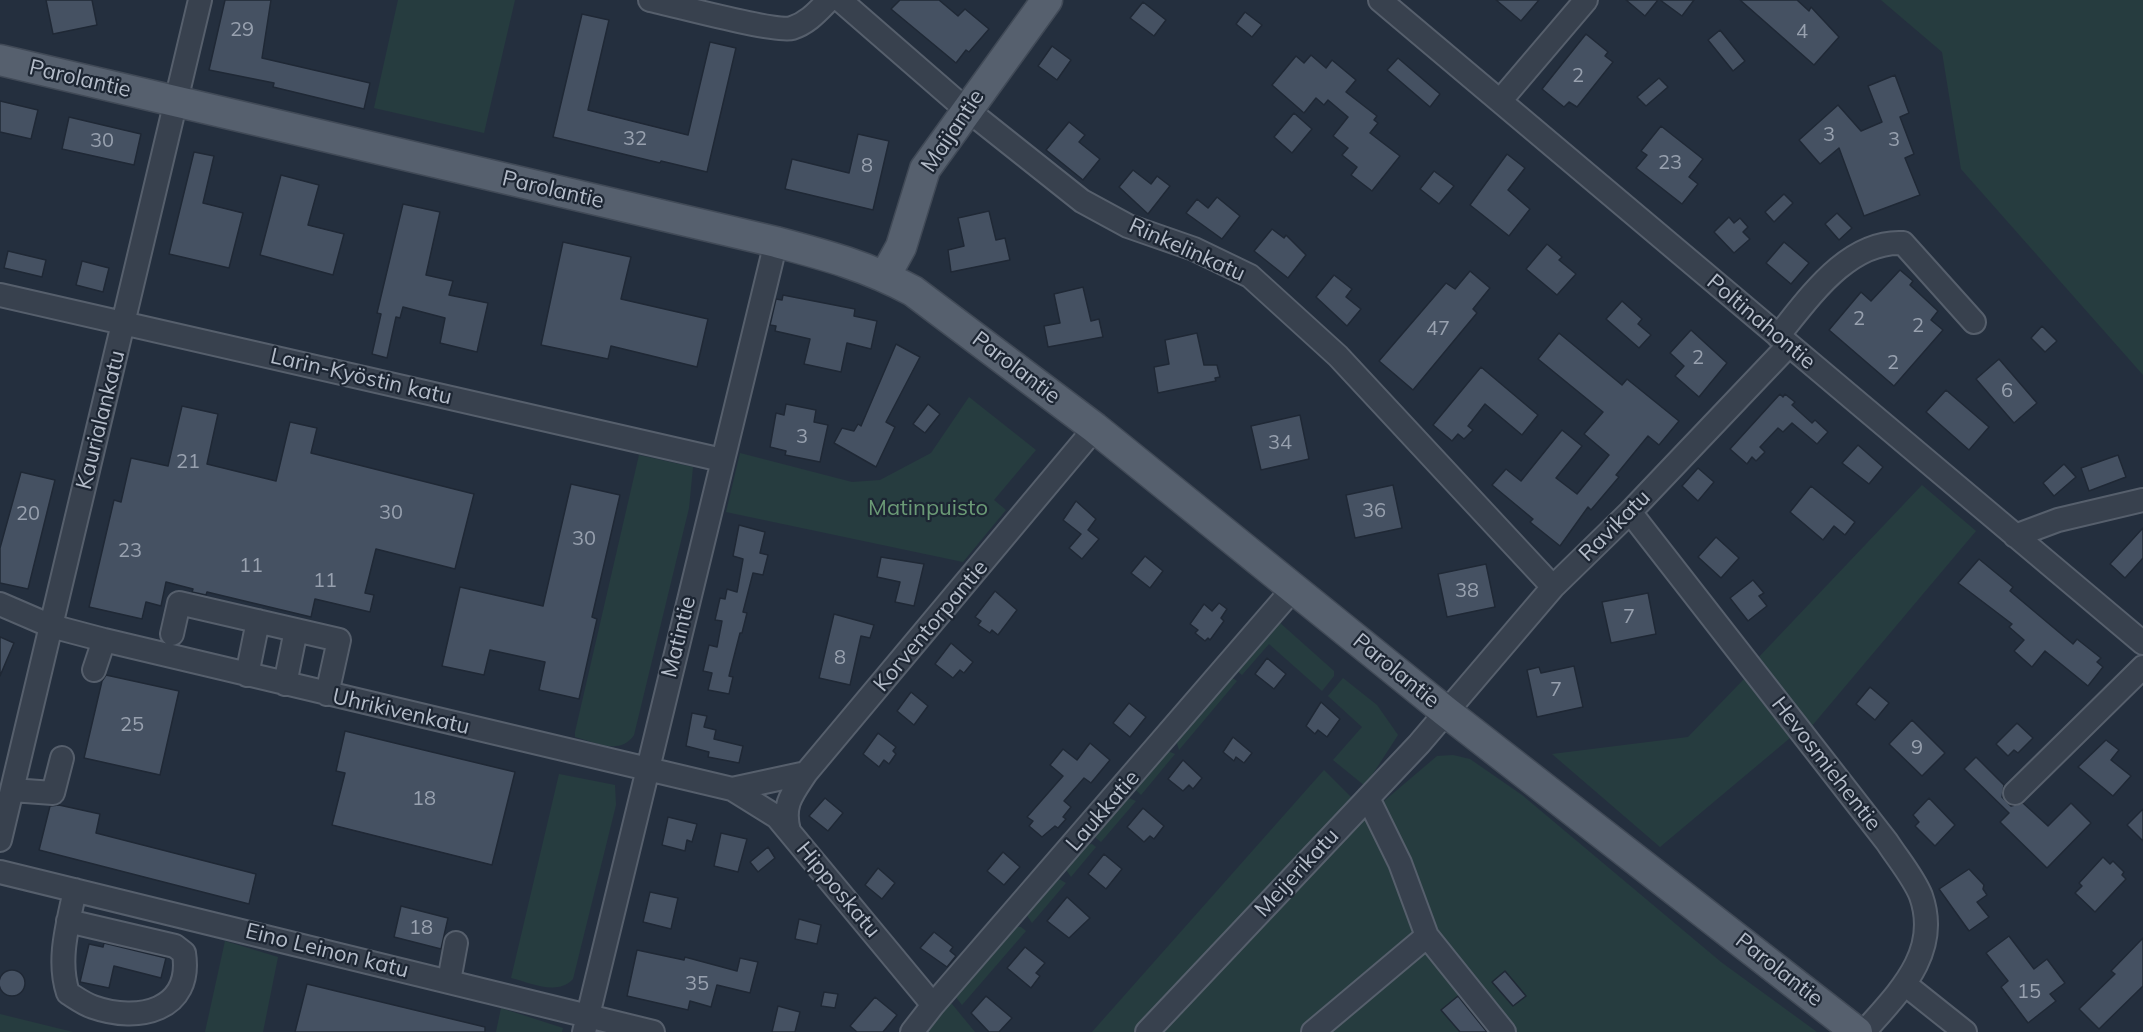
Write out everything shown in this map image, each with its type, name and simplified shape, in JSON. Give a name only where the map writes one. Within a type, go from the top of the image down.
[{"type":"main road","name":"Maijantie","points":[[885,276],[901,247],[925,169],[966,108],[1047,0]]},
{"type":"main road","name":"Parolantie","points":[[0,60],[776,242],[865,267],[885,276],[913,291],[1095,428],[1445,711],[1857,1032]]},
{"type":"street","name":"Kaurialankatu","points":[[0,840],[200,0]]},
{"type":"street","points":[[650,0],[769,27],[790,29],[810,19],[829,0]]},
{"type":"street","name":"Rinkelinkatu","points":[[840,0],[966,108],[1082,201],[1128,226],[1194,249],[1250,276],[1338,356],[1553,587]]},
{"type":"street","name":"Poltinahontie","points":[[1380,0],[2143,643]]},
{"type":"street","points":[[1500,101],[1576,4]]},
{"type":"street","name":"Matintie","points":[[586,1024],[776,242]]},
{"type":"street","name":"Ravikatu","points":[[1445,711],[1553,587],[1630,512],[1783,340],[1825,280],[1846,263],[1887,242],[1903,243],[1974,322]]},
{"type":"street","name":"Larin-Kyöstin katu","points":[[0,295],[722,460]]},
{"type":"street","name":"Korventorpantie","points":[[789,831],[784,815],[791,796],[806,773],[1095,428]]},
{"type":"street","points":[[2015,536],[2058,520],[2143,500]]},
{"type":"street","name":"Hevosmiehentie","points":[[1630,512],[1887,842],[1920,894],[1926,916],[1925,937],[1906,985],[1864,1032]]},
{"type":"street","name":"Laukkatie","points":[[912,1032],[1293,589]]},
{"type":"street","points":[[172,634],[179,603],[339,640],[327,694]]},
{"type":"street","name":"Uhrikivenkatu","points":[[0,604],[51,626],[104,640],[647,771],[732,789],[806,773]]},
{"type":"street","points":[[247,675],[258,621]]},
{"type":"street","points":[[285,684],[296,630]]},
{"type":"street","points":[[94,670],[104,640]]},
{"type":"street","points":[[2015,793],[2143,667]]},
{"type":"street","name":"Meijerikatu","points":[[1147,1032],[1368,798],[1445,711]]},
{"type":"street","points":[[12,790],[53,793],[62,758]]},
{"type":"street","name":"Hipposkatu","points":[[732,789],[777,817],[933,1005]]},
{"type":"street","points":[[1368,798],[1400,863],[1427,936],[1504,1032]]},
{"type":"street","name":"Eino Leinon katu","points":[[0,872],[448,981],[586,1024],[653,1032]]},
{"type":"street","points":[[68,921],[175,946],[184,953],[186,967],[177,993],[164,1008],[137,1014],[94,1007],[68,993],[62,976],[68,921],[75,890]]},
{"type":"street","points":[[1313,1032],[1427,936]]},
{"type":"street","points":[[448,981],[456,943]]},
{"type":"street","points":[[1906,985],[1965,1032]]},
{"type":"green space","points":[[398,0],[515,0],[484,133],[374,108]]},
{"type":"green space","points":[[1881,0],[2143,0],[2143,375],[1961,169],[1942,52]]},
{"type":"green space","name":"Matinpuisto","points":[[969,397],[1036,450],[994,500],[1006,510],[963,562],[726,512],[740,453],[852,482],[880,480],[931,453]]},
{"type":"green space","points":[[639,455],[693,467],[689,508],[634,735],[622,745],[607,746],[575,737],[575,732]]},
{"type":"green space","points":[[1922,485],[1976,531],[1811,727],[1757,659]]},
{"type":"green space","points":[[1279,622],[1334,671],[1334,676],[1322,691],[1269,644],[1242,675],[1237,671]]},
{"type":"green space","points":[[1231,677],[1237,681],[1179,750],[1175,737]]},
{"type":"green space","points":[[1343,678],[1377,705],[1398,735],[1365,786],[1333,760],[1362,727],[1328,696]]},
{"type":"green space","points":[[1744,679],[1790,738],[1660,847],[1552,754],[1688,737]]},
{"type":"green space","points":[[1165,750],[1175,754],[1141,795],[1135,789]]},
{"type":"green space","points":[[1453,755],[1470,759],[1522,795],[1721,962],[1817,1032],[1161,1032],[1357,824],[1437,756]]},
{"type":"green space","points":[[1324,770],[1352,798],[1315,843],[1136,1032],[1092,1032]]},
{"type":"green space","points":[[559,774],[615,785],[616,805],[573,979],[560,987],[544,987],[511,978]]},
{"type":"green space","points":[[1126,797],[1136,801],[1101,842],[1096,838],[1096,832]]},
{"type":"green space","points":[[1092,844],[1096,847],[1071,877],[1065,868],[1085,845]]},
{"type":"green space","points":[[1059,879],[1066,883],[1032,923],[1026,914],[1054,880]]},
{"type":"green space","points":[[1014,927],[1021,927],[1026,931],[962,1005],[955,996]]},
{"type":"green space","points":[[225,941],[278,957],[263,1032],[205,1032]]},
{"type":"green space","points":[[949,1004],[952,1004],[975,1032],[924,1032]]},
{"type":"green space","points":[[501,1008],[563,1028],[562,1032],[496,1032]]},
{"type":"green space","points":[[0,1014],[73,1032],[0,1032]]},
{"type":"building","points":[[46,0],[92,0],[97,25],[53,34]]},
{"type":"building","points":[[225,0],[271,0],[262,58],[370,83],[364,109],[273,87],[274,83],[209,70]]},
{"type":"building","points":[[900,0],[939,0],[958,16],[965,9],[989,29],[969,52],[966,50],[956,63],[891,9]]},
{"type":"building","points":[[1496,0],[1539,0],[1521,21]]},
{"type":"building","points":[[1626,0],[1658,0],[1645,16]]},
{"type":"building","points":[[1660,0],[1694,0],[1682,16]]},
{"type":"building","points":[[1740,0],[1797,0],[1809,11],[1811,7],[1839,37],[1814,65]]},
{"type":"building","points":[[1143,2],[1166,20],[1154,36],[1130,18]]},
{"type":"building","points":[[1245,12],[1262,25],[1252,37],[1236,24]]},
{"type":"building","points":[[582,14],[609,20],[588,110],[688,135],[710,42],[736,48],[707,172],[553,137]]},
{"type":"building","points":[[1720,30],[1745,61],[1733,71],[1708,40]]},
{"type":"building","points":[[1586,34],[1608,52],[1605,56],[1613,62],[1577,107],[1569,102],[1564,107],[1542,89]]},
{"type":"building","points":[[1052,46],[1071,60],[1057,80],[1038,66]]},
{"type":"building","points":[[1311,55],[1326,68],[1332,60],[1356,80],[1346,92],[1377,116],[1374,120],[1378,123],[1370,133],[1400,156],[1372,191],[1351,175],[1357,167],[1342,155],[1348,148],[1333,136],[1348,117],[1328,100],[1324,105],[1316,98],[1304,113],[1272,85],[1296,56],[1304,63]]},
{"type":"building","points":[[1398,58],[1440,94],[1430,107],[1387,70]]},
{"type":"building","points":[[1895,75],[1909,113],[1900,117],[1914,154],[1905,158],[1920,195],[1864,216],[1839,148],[1820,164],[1799,140],[1838,105],[1861,131],[1882,122],[1868,86]]},
{"type":"building","points":[[1659,78],[1668,87],[1646,106],[1637,97]]},
{"type":"building","points":[[0,101],[38,110],[31,139],[0,132]]},
{"type":"building","points":[[1294,113],[1312,129],[1292,153],[1274,137]]},
{"type":"building","points":[[69,117],[141,134],[134,165],[62,149]]},
{"type":"building","points":[[1069,122],[1085,135],[1079,142],[1100,159],[1083,180],[1046,150]]},
{"type":"building","points":[[1661,126],[1703,159],[1689,177],[1698,184],[1682,204],[1636,168],[1647,155],[1641,151]]},
{"type":"building","points":[[858,134],[889,141],[873,210],[785,189],[792,159],[849,173]]},
{"type":"building","points":[[194,152],[214,156],[203,203],[243,213],[229,268],[169,254]]},
{"type":"building","points":[[1507,154],[1525,168],[1508,190],[1530,209],[1509,236],[1470,205]]},
{"type":"building","points":[[1133,170],[1151,184],[1157,176],[1170,186],[1148,214],[1119,187]]},
{"type":"building","points":[[1434,171],[1454,186],[1439,204],[1420,189]]},
{"type":"building","points":[[281,175],[319,185],[308,225],[344,234],[333,275],[260,255]]},
{"type":"building","points":[[1784,194],[1793,203],[1774,222],[1765,212]]},
{"type":"building","points":[[1217,197],[1240,216],[1222,239],[1186,213],[1197,199],[1208,208]]},
{"type":"building","points":[[403,204],[440,212],[426,275],[453,281],[449,295],[488,303],[477,352],[440,343],[445,318],[403,307],[400,318],[396,317],[387,358],[372,354],[381,314],[377,313]]},
{"type":"building","points":[[989,211],[996,240],[1005,238],[1010,260],[951,272],[948,250],[964,246],[958,218]]},
{"type":"building","points":[[1837,213],[1852,228],[1839,240],[1825,224]]},
{"type":"building","points":[[1729,217],[1734,223],[1740,218],[1748,227],[1743,232],[1750,239],[1734,253],[1714,232]]},
{"type":"building","points":[[1272,229],[1284,238],[1286,235],[1306,255],[1288,278],[1254,251]]},
{"type":"building","points":[[563,242],[631,257],[621,299],[708,319],[697,367],[611,346],[608,359],[541,345]]},
{"type":"building","points":[[1784,242],[1809,263],[1791,284],[1766,263]]},
{"type":"building","points":[[1547,244],[1562,257],[1559,260],[1576,274],[1557,295],[1526,269]]},
{"type":"building","points":[[8,251],[46,260],[42,277],[4,268]]},
{"type":"building","points":[[82,261],[109,268],[103,292],[76,285]]},
{"type":"building","points":[[1900,270],[1913,281],[1910,285],[1938,311],[1931,320],[1943,330],[1894,386],[1829,330],[1861,292],[1871,301]]},
{"type":"building","points":[[1470,271],[1490,288],[1473,309],[1477,313],[1413,390],[1379,361],[1446,283],[1455,289]]},
{"type":"building","points":[[1334,275],[1352,289],[1346,297],[1361,309],[1347,326],[1316,297]]},
{"type":"building","points":[[1083,287],[1091,321],[1099,319],[1103,337],[1048,347],[1044,326],[1060,323],[1054,294]]},
{"type":"building","points":[[783,295],[855,309],[854,316],[877,321],[871,349],[847,343],[841,372],[804,364],[810,339],[775,331],[776,326],[770,325],[776,299],[782,300]]},
{"type":"building","points":[[1622,301],[1642,319],[1638,324],[1651,335],[1639,348],[1606,319]]},
{"type":"building","points":[[2042,326],[2057,341],[2045,352],[2031,338]]},
{"type":"building","points":[[1691,330],[1727,363],[1699,397],[1675,376],[1684,366],[1670,353]]},
{"type":"building","points":[[1197,333],[1204,365],[1217,365],[1220,377],[1215,378],[1216,381],[1158,393],[1154,367],[1169,364],[1165,340]]},
{"type":"building","points":[[1559,333],[1622,385],[1627,379],[1679,421],[1659,445],[1648,436],[1616,475],[1619,477],[1591,510],[1588,507],[1560,546],[1530,522],[1533,519],[1492,485],[1506,469],[1521,481],[1562,430],[1582,446],[1556,478],[1577,494],[1609,455],[1584,434],[1603,412],[1538,359]]},
{"type":"building","points":[[896,344],[920,357],[886,422],[895,427],[876,467],[834,443],[842,428],[854,431],[858,424],[861,426]]},
{"type":"building","points":[[1999,359],[2037,403],[2014,423],[1976,379]]},
{"type":"building","points":[[1481,367],[1538,415],[1522,435],[1485,404],[1468,426],[1473,430],[1464,439],[1458,434],[1452,441],[1433,425]]},
{"type":"building","points":[[1946,390],[1989,427],[1969,450],[1926,412]]},
{"type":"building","points":[[1780,394],[1783,397],[1785,394],[1795,402],[1792,405],[1812,423],[1815,420],[1828,432],[1817,444],[1792,423],[1783,432],[1778,428],[1760,447],[1765,452],[1756,461],[1752,457],[1747,464],[1730,449]]},
{"type":"building","points":[[786,404],[816,410],[814,422],[828,425],[820,462],[785,455],[786,451],[770,447],[776,413],[784,415]]},
{"type":"building","points":[[928,404],[940,414],[925,433],[913,424]]},
{"type":"building","points":[[182,406],[218,414],[207,464],[276,481],[290,422],[317,428],[311,453],[474,494],[455,569],[376,549],[365,593],[374,595],[370,612],[315,599],[311,617],[207,592],[206,595],[192,592],[193,589],[166,582],[161,606],[146,602],[142,619],[89,607],[114,500],[121,502],[131,458],[168,466]]},
{"type":"building","points":[[1300,415],[1309,459],[1261,470],[1251,426]]},
{"type":"building","points":[[1858,445],[1883,467],[1869,484],[1842,463]]},
{"type":"building","points":[[2118,455],[2126,477],[2089,491],[2081,468]]},
{"type":"building","points":[[2064,464],[2076,477],[2054,496],[2043,483]]},
{"type":"building","points":[[1698,468],[1714,482],[1698,501],[1682,486]]},
{"type":"building","points":[[21,472],[55,480],[28,589],[0,583],[0,548]]},
{"type":"building","points":[[571,484],[620,495],[592,617],[597,619],[579,699],[539,690],[545,662],[490,650],[484,675],[442,666],[460,587],[543,606]]},
{"type":"building","points":[[1393,485],[1402,528],[1355,538],[1346,495]]},
{"type":"building","points":[[1811,486],[1855,522],[1845,535],[1834,526],[1823,540],[1790,512]]},
{"type":"building","points":[[1076,501],[1096,519],[1088,530],[1099,539],[1082,559],[1069,548],[1081,534],[1063,520]]},
{"type":"building","points":[[739,525],[765,532],[760,553],[768,555],[763,575],[753,573],[743,612],[747,613],[729,676],[733,677],[729,694],[708,690],[712,673],[703,671],[709,645],[717,647],[722,621],[715,620],[720,598],[725,599],[727,589],[737,592],[743,559],[733,556]]},
{"type":"building","points":[[2143,528],[2143,558],[2125,578],[2110,564]]},
{"type":"building","points":[[1716,537],[1739,558],[1721,578],[1698,557]]},
{"type":"building","points":[[1145,556],[1163,571],[1150,588],[1131,573]]},
{"type":"building","points":[[881,557],[924,564],[914,606],[895,602],[900,582],[877,577]]},
{"type":"building","points":[[1979,559],[2013,587],[2010,591],[2073,644],[2077,639],[2101,658],[2097,662],[2103,667],[2088,686],[2045,651],[2032,667],[2014,651],[2024,640],[2009,627],[2012,624],[1958,583]]},
{"type":"building","points":[[1486,564],[1495,607],[1447,617],[1438,574]]},
{"type":"building","points":[[1753,580],[1764,593],[1759,596],[1767,606],[1748,621],[1730,598]]},
{"type":"building","points":[[995,591],[1017,610],[998,635],[978,625],[981,621],[975,617]]},
{"type":"building","points":[[1648,593],[1656,634],[1611,643],[1602,602]]},
{"type":"building","points":[[1219,603],[1227,609],[1221,618],[1224,621],[1210,640],[1208,638],[1205,641],[1195,633],[1198,630],[1190,624],[1204,604],[1212,611]]},
{"type":"building","points":[[834,614],[874,625],[870,638],[861,636],[850,685],[819,678]]},
{"type":"building","points":[[0,637],[14,643],[0,676]]},
{"type":"building","points":[[951,643],[973,662],[964,673],[960,670],[953,678],[935,664]]},
{"type":"building","points":[[1267,658],[1286,674],[1274,689],[1255,674]]},
{"type":"building","points":[[1574,666],[1583,707],[1537,717],[1527,670],[1539,667],[1541,673]]},
{"type":"building","points":[[106,675],[179,691],[160,775],[84,758],[102,681]]},
{"type":"building","points":[[1870,687],[1889,703],[1875,720],[1856,704]]},
{"type":"building","points":[[911,692],[928,706],[914,725],[897,711]]},
{"type":"building","points":[[1321,702],[1340,719],[1327,737],[1318,730],[1315,734],[1306,726]]},
{"type":"building","points":[[1129,703],[1146,717],[1130,737],[1113,723]]},
{"type":"building","points":[[692,713],[707,716],[704,727],[716,730],[714,739],[743,746],[739,763],[708,757],[709,752],[686,746]]},
{"type":"building","points":[[1912,720],[1945,753],[1922,776],[1889,744]]},
{"type":"building","points":[[2017,723],[2033,738],[2018,753],[2014,750],[2008,756],[1996,744]]},
{"type":"building","points":[[345,731],[515,772],[492,865],[332,825],[345,773],[336,771]]},
{"type":"building","points":[[878,733],[896,747],[893,751],[896,754],[889,764],[884,760],[879,767],[863,754]]},
{"type":"building","points":[[1233,737],[1252,753],[1244,763],[1236,757],[1234,761],[1223,752]]},
{"type":"building","points":[[2106,740],[2119,750],[2111,760],[2131,776],[2113,796],[2078,767]]},
{"type":"building","points":[[1090,743],[1110,760],[1091,783],[1084,778],[1064,801],[1071,807],[1063,817],[1066,819],[1058,828],[1055,826],[1042,837],[1029,826],[1033,821],[1027,817],[1063,776],[1050,765],[1063,749],[1077,760]]},
{"type":"building","points":[[1976,757],[2004,785],[2002,797],[2011,806],[2023,803],[2048,826],[2071,803],[2091,823],[2047,868],[2000,822],[2009,813],[1964,769]]},
{"type":"building","points":[[1183,760],[1202,778],[1193,789],[1189,785],[1183,791],[1168,779]]},
{"type":"building","points":[[825,798],[843,813],[828,831],[809,816]]},
{"type":"building","points":[[1929,798],[1955,825],[1935,846],[1915,826],[1919,822],[1913,815]]},
{"type":"building","points":[[59,805],[100,814],[96,833],[256,874],[249,904],[39,850],[50,806]]},
{"type":"building","points":[[1143,808],[1164,826],[1154,839],[1150,836],[1144,842],[1127,827]]},
{"type":"building","points":[[2143,809],[2143,841],[2127,825]]},
{"type":"building","points":[[668,817],[697,824],[692,842],[687,840],[685,851],[662,845]]},
{"type":"building","points":[[721,833],[747,839],[738,872],[714,866]]},
{"type":"building","points":[[768,847],[775,858],[758,872],[750,862]]},
{"type":"building","points":[[1003,852],[1020,867],[1004,885],[987,871]]},
{"type":"building","points":[[1104,854],[1122,869],[1106,889],[1088,874]]},
{"type":"building","points":[[2103,857],[2110,864],[2113,861],[2124,872],[2122,875],[2126,879],[2095,912],[2075,893],[2082,886],[2079,883]]},
{"type":"building","points":[[878,868],[895,883],[882,899],[865,885]]},
{"type":"building","points":[[1969,869],[1984,885],[1983,889],[1987,895],[1977,902],[1989,917],[1969,931],[1939,889]]},
{"type":"building","points":[[650,892],[678,898],[671,929],[643,922]]},
{"type":"building","points":[[1067,897],[1090,918],[1069,938],[1047,921]]},
{"type":"building","points":[[401,906],[448,918],[441,949],[394,937]]},
{"type":"building","points":[[799,919],[821,925],[817,944],[795,939]]},
{"type":"building","points":[[934,932],[953,947],[950,951],[956,956],[947,967],[920,948]]},
{"type":"building","points":[[2009,936],[2034,969],[2047,959],[2065,983],[2050,994],[2056,1001],[2028,1023],[2001,987],[2008,981],[1986,953]]},
{"type":"building","points":[[2143,938],[2143,986],[2099,1029],[2079,1009],[2115,974],[2111,971]]},
{"type":"building","points":[[104,943],[166,958],[161,978],[114,966],[109,988],[80,982],[89,944],[103,947]]},
{"type":"building","points":[[1025,947],[1045,963],[1036,973],[1040,976],[1031,988],[1007,968]]},
{"type":"building","points":[[637,950],[684,960],[685,957],[737,971],[740,958],[758,962],[750,993],[717,985],[711,1007],[690,1001],[688,1010],[627,996]]},
{"type":"building","points":[[12,970],[22,973],[25,983],[22,993],[12,996],[2,993],[-1,983],[2,973]]},
{"type":"building","points":[[1505,971],[1526,996],[1513,1006],[1492,982]]},
{"type":"building","points":[[307,984],[485,1027],[485,1032],[295,1032]]},
{"type":"building","points":[[824,992],[838,994],[835,1008],[821,1006]]},
{"type":"building","points":[[986,996],[1012,1018],[999,1032],[989,1032],[971,1013]]},
{"type":"building","points":[[1458,996],[1487,1032],[1460,1032],[1441,1010]]},
{"type":"building","points":[[875,997],[897,1015],[883,1032],[857,1032],[850,1026]]},
{"type":"building","points":[[778,1006],[800,1012],[795,1032],[772,1032]]}]
